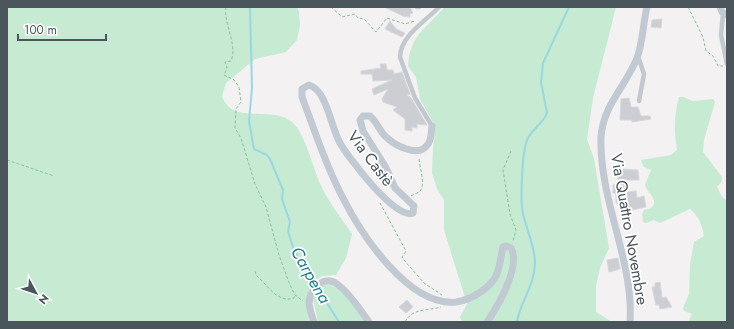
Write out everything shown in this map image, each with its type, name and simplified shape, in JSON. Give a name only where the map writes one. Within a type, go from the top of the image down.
[{"type":"street","points":[[420,151],[426,147],[430,140],[432,126],[415,98],[400,57],[400,51],[405,40],[439,7]]},
{"type":"street","name":"Via Quattro Novembre","points":[[630,322],[627,280],[609,208],[601,137],[603,124],[610,104],[629,75],[638,56],[647,7]]},
{"type":"street","points":[[723,12],[721,35],[727,64]]},
{"type":"street","points":[[638,56],[643,67],[644,80],[639,101]]},
{"type":"street","name":"Via Castè","points":[[420,151],[397,145],[381,132],[370,116],[366,115],[360,118],[360,124],[385,166],[395,188],[414,206],[412,214],[398,210],[380,194],[342,147],[320,93],[311,85],[305,86],[302,89],[302,97],[342,197],[356,223],[394,270],[421,293],[436,300],[448,302],[468,299],[490,284],[497,272],[503,247],[508,246]]},
{"type":"street","points":[[487,322],[500,302],[509,278],[513,261],[512,252],[508,246]]},
{"type":"street","points":[[314,322],[309,304],[317,286],[329,281],[338,284],[369,322]]},
{"type":"path","points":[[226,7],[232,53],[231,61],[225,62],[227,68],[224,75],[234,80],[239,87],[240,102],[236,109],[235,128],[241,138],[255,184],[268,214],[279,255],[295,295],[300,300],[309,304]]},
{"type":"path","points":[[331,7],[342,17],[354,14],[358,18],[363,18],[376,32],[389,18],[405,24],[415,21]]},
{"type":"path","points":[[688,7],[703,37],[706,51],[713,56],[718,66],[727,64]]},
{"type":"path","points":[[403,197],[412,195],[422,188],[423,180],[420,170],[420,151]]},
{"type":"path","points":[[508,246],[513,241],[516,230],[510,214],[503,170],[511,151]]},
{"type":"path","points":[[7,160],[54,176]]},
{"type":"path","points":[[380,194],[380,205],[406,251],[402,258],[424,283],[441,293],[442,297],[436,300]]},
{"type":"path","points":[[255,271],[256,275],[268,285],[273,294],[290,300],[294,298],[295,295]]},
{"type":"path","points":[[405,322],[414,312],[439,308],[448,302]]},
{"type":"green space","points":[[7,7],[297,7],[300,25],[297,40],[286,52],[255,59],[226,83],[222,96],[227,105],[235,110],[244,113],[276,115],[286,118],[294,124],[306,145],[322,188],[332,206],[352,234],[346,258],[336,275],[322,276],[311,283],[307,296],[310,322],[7,322]]},
{"type":"green space","points":[[445,7],[616,7],[593,98],[587,139],[594,159],[609,248],[600,268],[596,286],[596,312],[612,322],[462,322],[460,317],[467,304],[444,230],[444,200],[437,189],[432,173],[435,134],[434,124],[420,99],[416,77],[408,66],[409,55],[416,39],[425,27]]},
{"type":"green space","points":[[679,97],[693,101],[713,99],[715,102],[704,140],[703,152],[722,177],[722,181],[717,187],[722,197],[727,201],[727,322],[688,322],[692,314],[684,311],[683,308],[689,294],[690,265],[694,242],[704,236],[701,224],[696,215],[690,209],[660,223],[654,220],[646,223],[643,222],[642,214],[644,210],[651,208],[654,199],[645,185],[651,170],[644,167],[641,160],[671,155],[677,150],[675,124]]},
{"type":"green space","points":[[325,284],[331,285],[343,293],[365,322],[318,322],[313,299],[320,286]]},
{"type":"building","points":[[384,7],[410,7],[413,13],[410,14],[410,17],[403,16]]},
{"type":"building","points":[[662,19],[661,28],[651,27],[652,20]]},
{"type":"building","points":[[390,21],[396,29],[405,33],[402,37],[385,29]]},
{"type":"building","points":[[380,64],[386,64],[387,70],[393,70],[394,74],[402,72],[410,94],[407,95],[411,98],[427,125],[417,124],[417,128],[412,127],[412,131],[405,130],[405,119],[393,110],[397,107],[383,102],[382,99],[388,89],[374,95],[372,89],[392,80],[373,81],[372,74],[361,74],[361,71],[381,68]]},
{"type":"building","points":[[629,98],[631,107],[638,107],[641,116],[650,116],[651,119],[632,122],[632,120],[620,120],[621,99]]},
{"type":"building","points":[[618,169],[638,170],[639,180],[625,180],[625,192],[636,191],[637,198],[644,196],[646,207],[622,214],[618,203],[616,203],[616,194],[613,193],[613,185],[618,183]]},
{"type":"building","points":[[618,258],[620,269],[609,272],[607,260]]},
{"type":"building","points":[[660,282],[662,298],[666,297],[672,307],[660,309],[659,305],[656,305],[652,287],[655,287],[655,283]]},
{"type":"building","points":[[407,300],[413,307],[406,313],[399,307]]},
{"type":"waterway","name":"Carpena","points":[[250,7],[252,88],[249,121],[254,149],[267,155],[270,159],[283,190],[282,199],[290,222],[288,231],[294,251],[339,322]]},
{"type":"waterway","points":[[517,322],[530,287],[535,264],[534,251],[522,207],[524,153],[528,138],[547,113],[541,82],[543,63],[569,7]]}]
